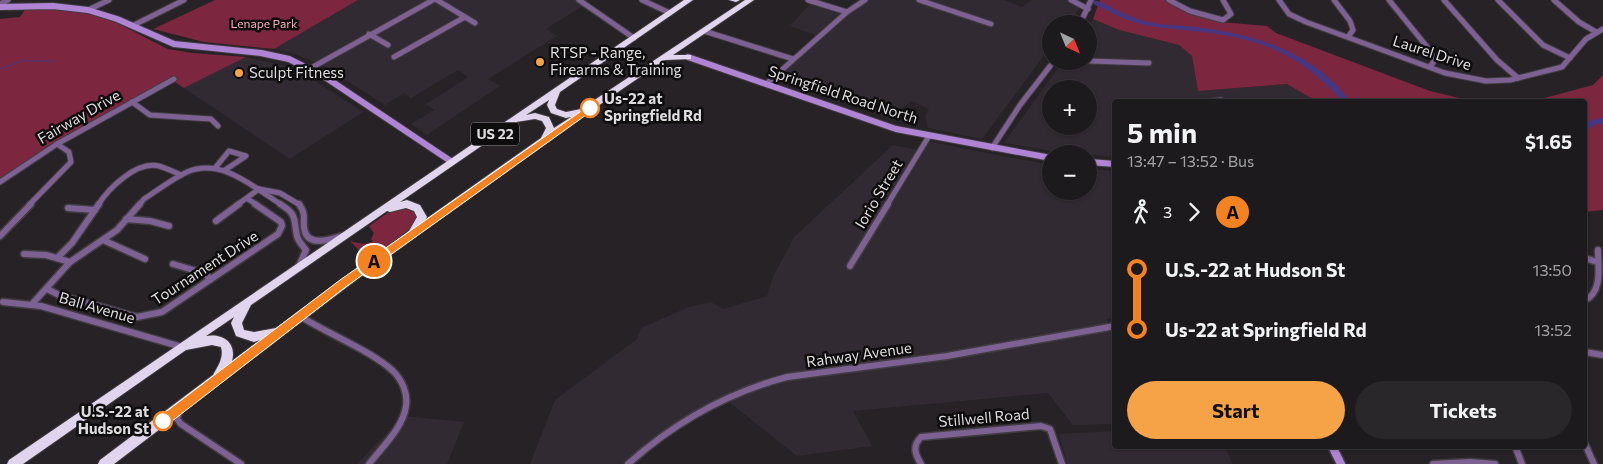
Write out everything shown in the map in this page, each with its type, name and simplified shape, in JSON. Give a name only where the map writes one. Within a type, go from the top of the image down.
[{"type":"highway","name":"US 22","points":[[13,464],[689,0]]},
{"type":"highway","name":"US 22","points":[[104,464],[282,329],[412,234],[660,59],[750,0]]},
{"type":"highway","points":[[685,43],[684,50],[688,57]]},
{"type":"highway","points":[[660,59],[674,56],[688,57]]},
{"type":"highway","points":[[556,92],[551,105],[556,112],[569,115],[588,109]]},
{"type":"highway","points":[[512,122],[532,117],[545,118],[549,122],[550,128],[543,141]]},
{"type":"highway","points":[[380,211],[404,204],[418,208],[422,217],[412,234]]},
{"type":"highway","points":[[250,300],[236,323],[240,333],[254,337],[282,329]]},
{"type":"highway","points":[[182,347],[212,340],[221,342],[227,347],[228,361],[212,383]]},
{"type":"highway","points":[[116,464],[125,449]]},
{"type":"street","points":[[0,4],[8,0]]},
{"type":"street","points":[[88,10],[109,0]]},
{"type":"street","points":[[132,26],[175,2],[184,0]]},
{"type":"street","points":[[311,68],[433,0]]},
{"type":"street","points":[[437,0],[475,22]]},
{"type":"street","points":[[579,0],[634,38]]},
{"type":"street","points":[[642,0],[670,13]]},
{"type":"street","points":[[808,0],[847,12]]},
{"type":"street","points":[[766,84],[847,12],[865,0]]},
{"type":"street","points":[[919,0],[992,24]]},
{"type":"street","points":[[1071,0],[1089,5]]},
{"type":"street","points":[[1169,0],[1190,11],[1219,19],[1228,18],[1230,12],[1223,0]]},
{"type":"street","name":"Laurel Drive","points":[[1279,0],[1294,17],[1430,68],[1478,80],[1518,78],[1562,67],[1586,39],[1603,29]]},
{"type":"street","points":[[1334,0],[1353,30],[1348,37]]},
{"type":"street","points":[[1389,0],[1432,52],[1434,62],[1430,68]]},
{"type":"street","points":[[1444,0],[1497,60],[1518,78]]},
{"type":"street","points":[[1498,0],[1543,45],[1570,58]]},
{"type":"street","points":[[1554,0],[1579,22],[1596,32]]},
{"type":"street","points":[[0,7],[53,6],[88,10],[174,44],[261,53],[289,59],[311,68],[452,162]]},
{"type":"street","points":[[394,57],[465,17]]},
{"type":"street","points":[[704,30],[792,59]]},
{"type":"street","points":[[369,34],[388,45]]},
{"type":"street","name":"Springfield Road North","points":[[688,57],[888,126],[929,136],[1042,156]]},
{"type":"street","points":[[1098,62],[1129,64],[1149,63]]},
{"type":"street","points":[[992,148],[1020,105],[1047,70]]},
{"type":"street","name":"Fairway Drive","points":[[0,182],[57,144],[174,79]]},
{"type":"street","points":[[132,102],[150,115],[211,119],[218,126]]},
{"type":"street","name":"Iorio Street","points":[[850,266],[929,136]]},
{"type":"street","points":[[0,236],[72,162],[69,152],[57,144]]},
{"type":"street","points":[[215,168],[230,151],[246,156],[225,170]]},
{"type":"street","points":[[1097,163],[1112,164]]},
{"type":"street","points":[[57,258],[72,243],[109,191],[142,167],[158,166],[181,175]]},
{"type":"street","points":[[33,303],[70,262],[104,240],[144,199],[181,175],[195,169],[215,168],[225,170],[290,210],[296,218],[296,235],[306,250],[299,266]]},
{"type":"street","points":[[216,221],[259,190],[274,191],[300,204],[305,217],[305,234],[311,239],[324,241],[344,235]]},
{"type":"street","name":"Tournament Drive","points":[[47,289],[59,295],[144,317],[162,312],[273,238],[280,230],[281,222],[277,217],[257,207],[248,199]]},
{"type":"street","points":[[68,208],[95,210]]},
{"type":"street","points":[[126,219],[150,221],[168,226]]},
{"type":"street","points":[[104,240],[145,258]]},
{"type":"street","points":[[1587,299],[1592,298],[1597,291],[1598,250]]},
{"type":"street","points":[[24,254],[57,258],[70,262]]},
{"type":"street","points":[[1587,259],[1597,262]]},
{"type":"street","points":[[173,264],[203,273],[211,279]]},
{"type":"street","name":"Ball Avenue","points":[[3,302],[21,300],[33,303],[103,322],[182,347]]},
{"type":"street","points":[[300,316],[388,365],[402,381],[406,400],[402,420],[392,438],[369,464]]},
{"type":"street","name":"Rahway Avenue","points":[[628,464],[672,427],[700,410],[729,395],[766,382],[787,377],[947,356],[1112,327]]},
{"type":"street","points":[[1587,352],[1603,355]]},
{"type":"street","points":[[182,406],[177,415],[179,422],[241,464]]},
{"type":"street","name":"Stillwell Road","points":[[918,463],[914,447],[915,442],[926,435],[1041,426],[1050,429],[1062,464]]},
{"type":"street","points":[[1587,448],[1594,464]]},
{"type":"street","points":[[1334,449],[1341,464]]},
{"type":"street","points":[[1516,449],[1522,464]]},
{"type":"street","points":[[1433,464],[1470,462],[1495,464]]},
{"type":"shaded area","points":[[358,0],[577,0],[584,5],[546,29],[557,36],[488,79],[500,86],[427,135],[411,124],[434,110],[426,104],[468,77],[458,70],[411,98],[404,93],[385,105],[325,67],[295,54],[274,49]]},
{"type":"shaded area","points":[[869,0],[1004,0],[1022,7],[1032,0],[1075,0],[1082,5],[1075,15],[1042,15],[1042,58],[982,139],[928,128],[925,116],[929,109],[911,101],[890,119],[847,102],[844,104],[771,79],[818,36],[790,26],[812,2],[849,14]]},
{"type":"shaded area","points":[[1098,21],[1119,30],[1179,45],[1192,56],[1198,91],[1287,84],[1313,99],[1112,99],[1112,157],[1097,155],[1097,145],[1042,145],[1042,149],[1004,143],[1042,90],[1042,135],[1097,135],[1097,80],[1049,80],[1057,70],[1098,70]]},
{"type":"shaded area","points":[[246,57],[281,65],[309,77],[363,112],[290,159],[184,88]]},
{"type":"shaded area","points":[[926,141],[1042,163],[1042,200],[1097,200],[1097,170],[1112,171],[1112,318],[1107,319],[1112,333],[1112,424],[1073,425],[1048,393],[853,411],[872,446],[797,456],[724,398],[700,410],[628,464],[530,464],[555,400],[637,339],[641,328],[689,307],[711,302],[723,309],[767,296],[773,277],[794,237],[893,145],[923,151]]},
{"type":"shaded area","points":[[403,416],[464,422],[447,464],[357,464]]},
{"type":"shaded area","points":[[1112,431],[1112,449],[1226,449],[1233,464],[1067,464],[1059,434]]},
{"type":"green space","name":"Lenape Park","points":[[215,0],[358,0],[274,49],[204,42],[153,29]]},
{"type":"green space","points":[[1100,0],[1165,0],[1221,22],[1267,26],[1276,33],[1430,91],[1464,99],[1313,99],[1287,84],[1198,91],[1192,56],[1179,45],[1119,30],[1098,21],[1098,15],[1094,15]]},
{"type":"green space","points":[[27,7],[80,12],[109,19],[168,49],[246,57],[184,88],[170,79],[54,143],[0,179],[0,19],[20,17]]},
{"type":"green space","points":[[1603,75],[1603,210],[1587,212],[1587,99],[1540,99],[1593,85]]},
{"type":"green space","points":[[407,206],[418,213],[417,224],[375,256],[359,250],[350,241],[370,243],[373,241],[371,239],[374,233],[369,226],[392,210]]},
{"type":"waterway","points":[[1092,0],[1112,11],[1147,24],[1219,32],[1240,36],[1279,49],[1297,58],[1314,70],[1331,84],[1344,99]]},
{"type":"waterway","points":[[0,69],[22,61],[54,61]]},
{"type":"waterway","points":[[1587,127],[1594,122],[1603,121]]},
{"type":"bus line","name":"A","points":[[163,421],[343,283],[590,108]]},
{"type":"place","name":"RTSP - Range, Firearms & Training","points":[[540,62]]},
{"type":"place","name":"Sculpt Fitness","points":[[239,73]]},
{"type":"place","name":"Us-22 at Springfield Rd","points":[[590,108]]},
{"type":"place","name":"U.S.-22 at Hudson St","points":[[163,421]]}]
